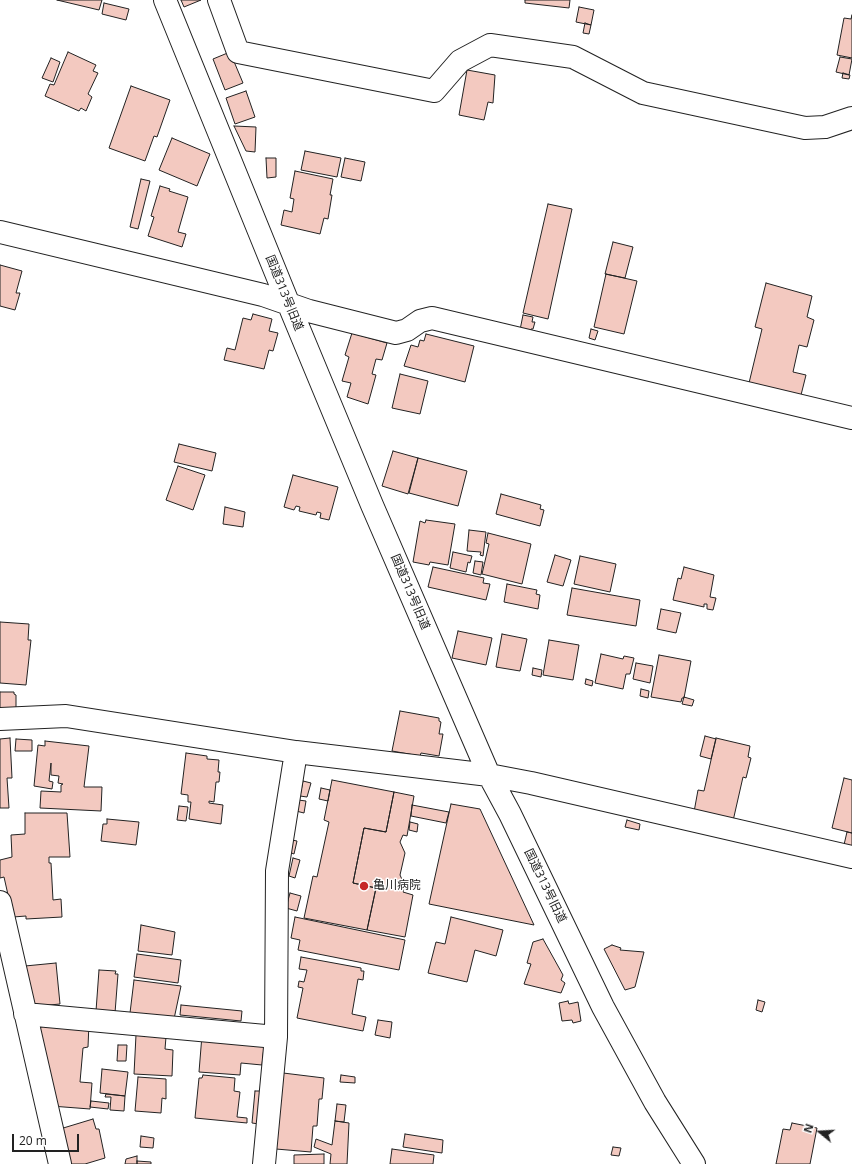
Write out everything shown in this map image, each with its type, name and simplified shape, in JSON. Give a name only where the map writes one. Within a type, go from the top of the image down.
[{"type":"street","name":"国道313号旧道","points":[[165,0],[289,305],[376,513],[489,775],[510,814],[603,1008],[655,1102],[694,1164]]},
{"type":"street","points":[[219,0],[238,52],[434,91],[460,61],[490,45],[573,57],[643,92],[805,128],[825,127],[852,118]]},
{"type":"street","points":[[0,232],[263,295],[289,305],[396,333],[406,330],[420,320],[432,318],[852,418]]},
{"type":"street","points":[[0,720],[66,716],[296,752],[489,775],[584,795],[852,857]]},
{"type":"street","points":[[264,1164],[276,1037],[276,870],[296,752]]},
{"type":"street","points":[[0,902],[60,1164]]},
{"type":"street","points":[[25,1014],[276,1037]]},
{"type":"building","points":[[57,0],[102,0],[99,10]]},
{"type":"building","points":[[181,0],[201,0],[184,7]]},
{"type":"building","points":[[525,0],[570,0],[569,8],[525,3]]},
{"type":"building","points":[[104,3],[129,9],[126,20],[102,14]]},
{"type":"building","points":[[579,7],[594,10],[591,25],[576,22]]},
{"type":"building","points":[[852,15],[852,58],[837,55],[844,18],[851,19]]},
{"type":"building","points":[[585,23],[591,25],[589,34],[583,33]]},
{"type":"building","points":[[68,52],[96,65],[93,71],[98,73],[88,94],[92,97],[86,111],[81,108],[79,111],[45,96],[50,84],[54,85]]},
{"type":"building","points":[[230,52],[243,83],[225,90],[213,59]]},
{"type":"building","points":[[840,57],[852,59],[849,75],[836,72]]},
{"type":"building","points":[[51,58],[60,62],[53,82],[42,78]]},
{"type":"building","points":[[467,70],[495,75],[493,103],[488,102],[484,120],[459,115]]},
{"type":"building","points":[[843,73],[850,75],[849,79],[842,78]]},
{"type":"building","points":[[131,86],[170,100],[157,137],[154,136],[145,161],[109,148]]},
{"type":"building","points":[[246,91],[255,117],[235,124],[226,98]]},
{"type":"building","points":[[234,126],[256,127],[255,152],[246,151]]},
{"type":"building","points":[[172,138],[210,154],[197,186],[159,170]]},
{"type":"building","points":[[305,151],[341,158],[337,177],[301,170]]},
{"type":"building","points":[[266,158],[276,158],[276,177],[267,178]]},
{"type":"building","points":[[345,158],[365,162],[361,181],[341,177]]},
{"type":"building","points":[[295,171],[333,179],[328,219],[324,218],[320,234],[281,225],[284,210],[292,212],[294,199],[290,198]]},
{"type":"building","points":[[141,179],[150,181],[138,229],[130,227]]},
{"type":"building","points":[[160,186],[170,189],[169,191],[188,197],[178,232],[186,234],[182,247],[148,236],[154,217],[151,216]]},
{"type":"building","points":[[548,204],[572,209],[548,319],[523,313]]},
{"type":"building","points":[[613,242],[633,247],[625,278],[605,274]]},
{"type":"building","points":[[0,265],[22,271],[16,293],[20,293],[15,310],[0,306]]},
{"type":"building","points":[[606,274],[637,281],[624,334],[594,327]]},
{"type":"building","points":[[766,283],[812,296],[807,317],[814,320],[807,347],[799,345],[793,372],[806,375],[801,395],[749,383],[762,329],[755,327]]},
{"type":"building","points":[[253,314],[272,319],[269,331],[278,333],[273,351],[269,350],[264,369],[224,360],[227,348],[235,350],[243,318],[251,320]]},
{"type":"building","points":[[523,315],[533,317],[532,322],[535,322],[533,329],[531,329],[530,332],[520,330]]},
{"type":"building","points":[[591,329],[598,331],[595,340],[589,338]]},
{"type":"building","points":[[352,333],[387,343],[382,360],[376,359],[372,374],[376,375],[368,404],[347,397],[351,383],[342,381],[349,357],[345,355]]},
{"type":"building","points":[[426,334],[474,346],[465,382],[404,366],[411,345],[418,347],[420,340],[424,341]]},
{"type":"building","points":[[400,374],[428,381],[420,414],[392,408]]},
{"type":"building","points":[[179,444],[216,453],[212,471],[174,462]]},
{"type":"building","points":[[393,451],[418,458],[408,494],[382,486]]},
{"type":"building","points":[[418,458],[467,471],[458,506],[409,493]]},
{"type":"building","points":[[178,466],[205,475],[193,510],[166,500]]},
{"type":"building","points":[[293,475],[338,487],[329,520],[320,518],[321,513],[317,512],[316,515],[299,511],[300,507],[296,506],[294,510],[284,507]]},
{"type":"building","points":[[501,494],[541,505],[540,509],[544,510],[540,526],[496,514]]},
{"type":"building","points":[[225,507],[245,512],[243,527],[223,524]]},
{"type":"building","points":[[426,520],[455,524],[448,565],[430,562],[429,565],[413,562],[420,521],[425,523]]},
{"type":"building","points":[[469,530],[486,532],[483,556],[480,555],[481,552],[467,551]]},
{"type":"building","points":[[488,533],[531,544],[522,584],[482,574],[489,544],[486,543]]},
{"type":"building","points":[[453,552],[472,556],[470,563],[468,562],[466,572],[450,568]]},
{"type":"building","points":[[555,555],[571,560],[563,586],[547,582]]},
{"type":"building","points":[[580,556],[616,564],[610,592],[574,584]]},
{"type":"building","points":[[475,561],[483,562],[481,575],[473,573]]},
{"type":"building","points":[[433,567],[484,578],[483,583],[490,584],[486,600],[428,587]]},
{"type":"building","points":[[684,567],[714,575],[710,597],[716,598],[713,610],[707,609],[707,604],[704,604],[704,607],[673,600],[678,578],[681,579]]},
{"type":"building","points":[[507,584],[537,590],[536,594],[540,595],[538,609],[504,602]]},
{"type":"building","points":[[572,588],[640,600],[636,626],[567,615]]},
{"type":"building","points":[[661,609],[681,613],[676,633],[657,629]]},
{"type":"building","points":[[0,622],[29,624],[28,640],[31,640],[26,685],[0,683]]},
{"type":"building","points":[[458,631],[492,638],[486,665],[452,658]]},
{"type":"building","points":[[502,634],[527,639],[520,671],[496,667]]},
{"type":"building","points":[[549,640],[579,645],[573,680],[543,675]]},
{"type":"building","points":[[601,654],[623,659],[624,656],[634,658],[630,674],[626,674],[623,689],[595,683]]},
{"type":"building","points":[[659,655],[691,661],[684,698],[682,698],[681,702],[651,697]]},
{"type":"building","points":[[636,663],[653,666],[650,683],[633,679]]},
{"type":"building","points":[[533,668],[542,670],[541,677],[532,675]]},
{"type":"building","points":[[586,679],[593,681],[592,686],[585,684]]},
{"type":"building","points":[[641,689],[649,691],[648,698],[640,696]]},
{"type":"building","points":[[0,692],[14,692],[16,695],[16,709],[0,711]]},
{"type":"building","points":[[684,697],[694,700],[692,706],[682,704]]},
{"type":"building","points":[[400,711],[439,718],[439,721],[441,722],[439,734],[443,734],[439,756],[421,753],[420,756],[392,751]]},
{"type":"building","points":[[705,736],[716,739],[711,759],[700,756]]},
{"type":"building","points":[[10,738],[12,778],[7,778],[9,808],[0,808],[0,739]]},
{"type":"building","points":[[716,738],[750,746],[748,757],[751,758],[746,778],[743,777],[733,821],[694,812],[698,790],[704,791]]},
{"type":"building","points":[[16,739],[32,740],[32,751],[15,751]]},
{"type":"building","points":[[45,741],[89,746],[84,787],[102,787],[101,811],[40,808],[41,791],[61,792],[61,785],[63,784],[58,783],[59,776],[51,775],[51,763],[49,781],[53,782],[52,789],[34,786],[38,745],[45,746]]},
{"type":"building","points":[[186,753],[207,756],[207,759],[219,760],[219,782],[216,782],[214,802],[209,801],[209,803],[223,805],[221,824],[189,819],[191,802],[188,802],[188,795],[181,794]]},
{"type":"building","points":[[844,778],[852,780],[852,833],[832,828]]},
{"type":"building","points":[[332,780],[394,792],[386,832],[364,828],[353,883],[376,888],[367,930],[304,918],[313,876],[317,877],[329,822],[324,820]]},
{"type":"building","points":[[303,781],[311,783],[307,797],[300,796]]},
{"type":"building","points":[[321,788],[330,790],[328,801],[319,799]]},
{"type":"building","points":[[394,792],[414,796],[407,836],[403,835],[400,842],[405,853],[400,875],[405,886],[403,892],[413,895],[405,937],[367,930],[376,888],[353,883],[364,828],[386,832]]},
{"type":"building","points":[[298,800],[306,801],[304,813],[296,811]]},
{"type":"building","points":[[451,804],[480,809],[534,925],[429,904]]},
{"type":"building","points":[[412,805],[449,812],[446,823],[411,816]]},
{"type":"building","points":[[179,806],[188,807],[186,821],[177,820]]},
{"type":"building","points":[[25,813],[67,813],[70,857],[49,857],[49,863],[51,863],[53,900],[61,899],[62,917],[26,919],[26,916],[13,917],[4,877],[0,878],[0,860],[12,857],[11,835],[25,834]]},
{"type":"building","points":[[107,819],[139,822],[136,845],[101,841],[103,824],[107,824]]},
{"type":"building","points":[[627,820],[640,824],[639,830],[625,827]]},
{"type":"building","points":[[410,822],[418,824],[417,832],[409,830]]},
{"type":"building","points":[[847,832],[852,833],[852,851],[843,849]]},
{"type":"building","points":[[292,840],[297,841],[294,854],[289,852]]},
{"type":"building","points":[[293,858],[300,860],[295,878],[289,876]]},
{"type":"building","points":[[290,893],[301,896],[297,911],[286,908]]},
{"type":"building","points":[[295,917],[405,940],[399,970],[298,950],[300,940],[291,938]]},
{"type":"building","points":[[451,917],[503,930],[496,956],[475,950],[467,982],[428,973],[436,942],[445,944]]},
{"type":"building","points":[[141,925],[175,932],[172,955],[138,951]]},
{"type":"building","points":[[543,939],[563,975],[561,980],[565,983],[561,993],[524,984],[531,964],[527,963],[533,942]]},
{"type":"building","points":[[612,945],[621,948],[620,950],[644,952],[635,987],[625,990],[604,949]]},
{"type":"building","points":[[137,954],[181,960],[178,983],[134,977]]},
{"type":"building","points":[[301,957],[361,968],[361,971],[364,971],[363,980],[358,979],[352,1014],[366,1017],[363,1031],[297,1018],[303,988],[298,987],[299,981],[304,982],[307,970],[299,969]]},
{"type":"building","points":[[56,963],[60,1004],[29,1007],[25,966]]},
{"type":"building","points":[[99,970],[116,971],[115,974],[118,974],[115,1013],[96,1011]]},
{"type":"building","points":[[134,980],[181,986],[174,1019],[130,1013]]},
{"type":"building","points":[[758,1000],[765,1002],[762,1012],[756,1010]]},
{"type":"building","points":[[568,1001],[569,1004],[578,1002],[581,1021],[573,1023],[572,1020],[562,1021],[559,1003]]},
{"type":"building","points":[[181,1005],[242,1011],[241,1021],[180,1015]]},
{"type":"building","points":[[35,1020],[89,1023],[88,1047],[83,1048],[80,1082],[92,1083],[90,1109],[51,1106]]},
{"type":"building","points":[[378,1020],[392,1022],[390,1038],[375,1035]]},
{"type":"building","points":[[136,1035],[166,1037],[165,1049],[173,1050],[172,1076],[134,1074]]},
{"type":"building","points":[[202,1035],[265,1038],[262,1065],[241,1063],[240,1075],[199,1072]]},
{"type":"building","points":[[118,1045],[127,1045],[126,1061],[117,1061]]},
{"type":"building","points":[[102,1069],[128,1072],[125,1096],[100,1093]]},
{"type":"building","points":[[283,1073],[324,1078],[322,1099],[319,1099],[317,1126],[313,1126],[311,1152],[276,1149]]},
{"type":"building","points":[[203,1075],[235,1078],[234,1091],[240,1092],[237,1117],[247,1118],[247,1123],[195,1118],[199,1078],[202,1078]]},
{"type":"building","points":[[341,1075],[355,1077],[355,1083],[340,1082]]},
{"type":"building","points":[[138,1077],[166,1079],[166,1099],[162,1098],[161,1113],[135,1111]]},
{"type":"building","points":[[255,1091],[262,1091],[259,1124],[252,1123]]},
{"type":"building","points":[[106,1094],[125,1096],[124,1111],[110,1110],[111,1097],[105,1097]]},
{"type":"building","points":[[91,1101],[109,1103],[108,1109],[90,1107]]},
{"type":"building","points":[[337,1104],[346,1105],[344,1122],[335,1121]]},
{"type":"building","points":[[93,1119],[96,1129],[99,1129],[105,1158],[85,1164],[69,1164],[60,1129]]},
{"type":"building","points":[[335,1121],[349,1123],[347,1164],[330,1164],[331,1154],[314,1147],[316,1139],[332,1145]]},
{"type":"building","points":[[792,1123],[817,1128],[810,1164],[776,1164],[783,1129],[790,1130]]},
{"type":"building","points":[[405,1134],[443,1140],[442,1153],[403,1147]]},
{"type":"building","points":[[141,1136],[154,1138],[153,1148],[140,1147]]},
{"type":"building","points":[[613,1147],[621,1148],[619,1156],[611,1155]]},
{"type":"building","points":[[392,1149],[434,1155],[433,1164],[390,1164]]},
{"type":"building","points":[[324,1154],[324,1164],[294,1164],[294,1155]]},
{"type":"building","points":[[137,1156],[137,1164],[125,1164],[126,1159]]},
{"type":"building","points":[[137,1161],[151,1162],[151,1164],[137,1164]]},
{"type":"place","name":"亀川病院","points":[[364,886]]}]
